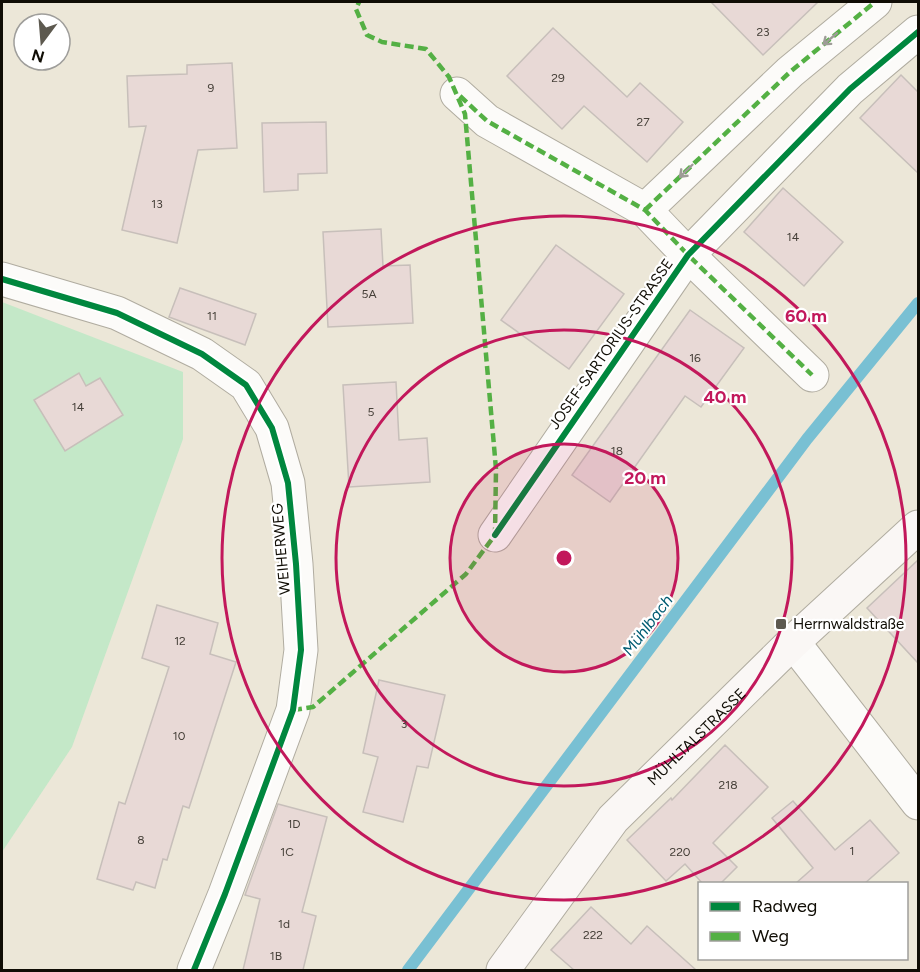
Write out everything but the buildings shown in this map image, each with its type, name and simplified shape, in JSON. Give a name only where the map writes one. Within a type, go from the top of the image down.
[{"type":"main road","name":"MÜHLTALSTRASSE","points":[[503,970],[614,819],[794,642],[918,527]]},
{"type":"street","points":[[645,210],[790,72],[874,2]]},
{"type":"street","name":"JOSEF-SARTORIUS-STRASSE","points":[[495,534],[688,255],[850,89],[918,32]]},
{"type":"street","name":"JOSEF-SARTORIUS-STRASSE","points":[[457,94],[487,121],[645,210],[812,375]]},
{"type":"street","name":"WEIHERWEG","points":[[2,279],[117,313],[202,354],[246,385],[272,428],[285,472],[296,564],[301,650],[293,710],[225,894],[194,970]]},
{"type":"street","points":[[794,642],[918,803]]},
{"type":"green space","points":[[2,302],[183,372],[183,439],[72,747],[2,852]]},
{"type":"waterway","name":"Mühlbach","points":[[408,970],[807,439],[918,303]]},
{"type":"marked path","points":[[293,710],[313,707],[466,574],[495,535],[496,469],[465,114],[449,77],[426,49],[382,42],[367,35],[356,9],[359,2]]},
{"type":"marked path","points":[[645,210],[790,72],[875,2]]},
{"type":"marked path","points":[[460,96],[487,121],[645,210],[812,375]]},
{"type":"cycle path","points":[[495,535],[688,255],[850,89],[918,32]]},
{"type":"cycle path","points":[[2,279],[117,313],[202,354],[246,385],[272,428],[288,483],[301,650],[293,710],[225,894],[194,970]]},
{"type":"place","name":"Herrnwaldstraße","points":[[781,624]]}]
